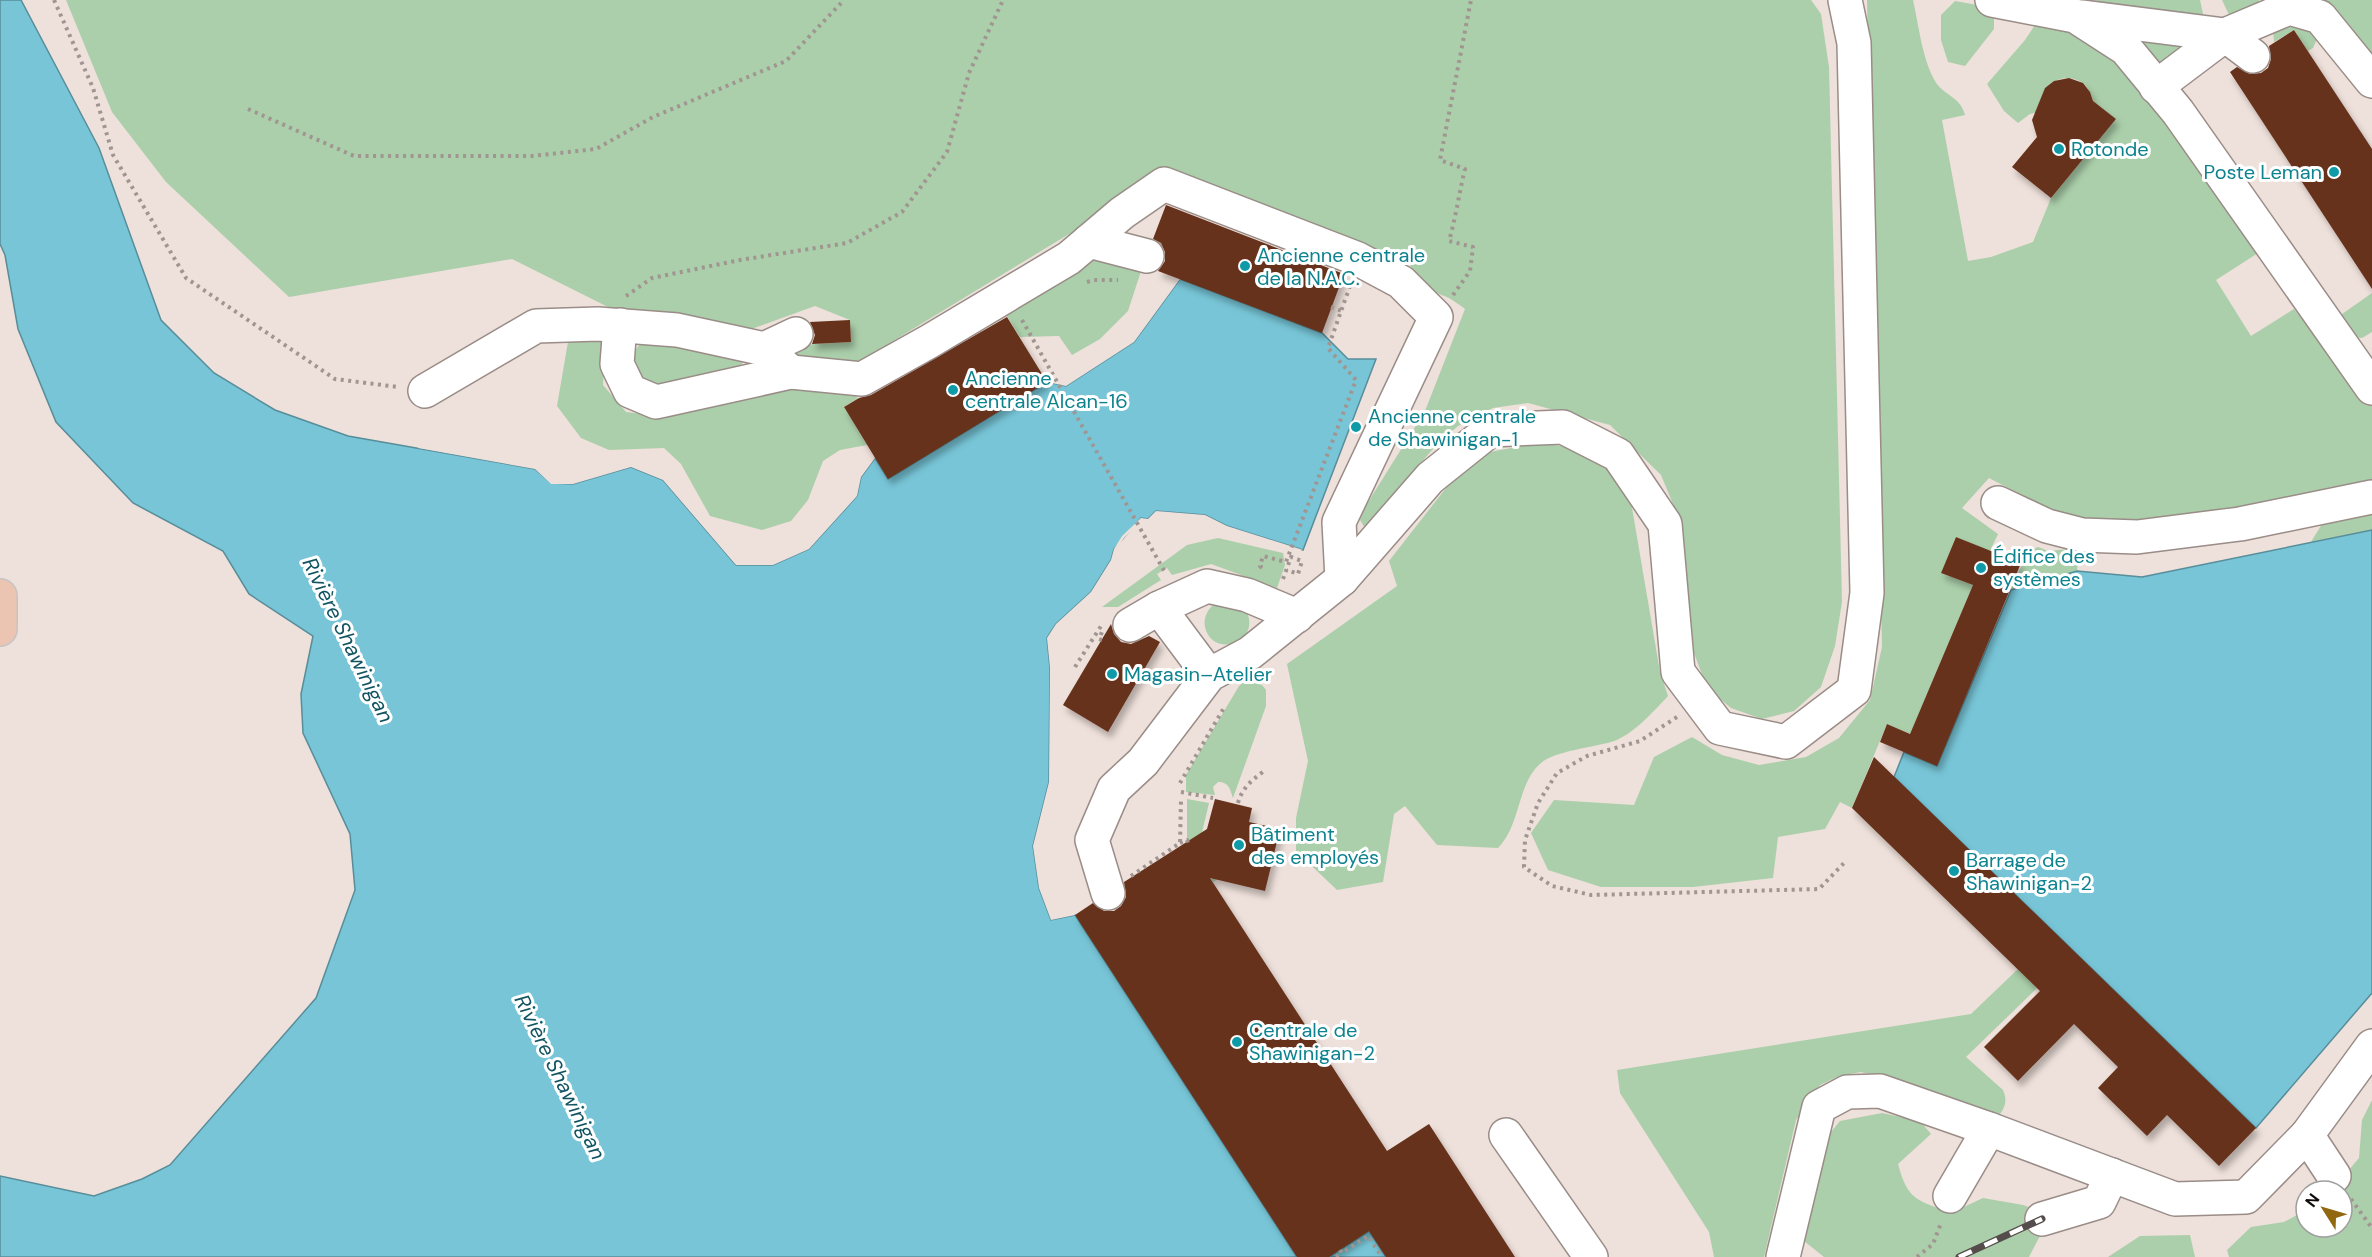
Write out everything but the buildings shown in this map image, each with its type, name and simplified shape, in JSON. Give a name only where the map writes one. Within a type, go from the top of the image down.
[{"type":"main road","points":[[0,596],[0,628]]},
{"type":"lane","points":[[1108,893],[1092,840],[1114,789],[1143,762],[1209,675],[1250,653],[1342,579],[1430,478],[1490,430],[1563,427],[1618,455],[1665,524],[1678,672],[1720,728],[1786,742],[1854,690],[1867,593],[1854,43],[1845,0]]},
{"type":"lane","points":[[1992,0],[2075,16],[2225,35],[2253,56]]},
{"type":"lane","points":[[2156,87],[2225,35],[2289,8],[2320,17],[2372,81]]},
{"type":"lane","points":[[2075,16],[2126,49],[2178,112],[2372,388]]},
{"type":"lane","points":[[620,325],[617,364],[630,391],[656,402],[791,372],[862,379],[1069,258],[1122,213],[1164,184],[1265,230],[1367,263],[1401,282],[1436,317],[1340,522],[1342,579]]},
{"type":"lane","points":[[1089,241],[1147,256]]},
{"type":"lane","points":[[425,391],[536,326],[620,325],[786,341],[791,372]]},
{"type":"lane","points":[[1998,503],[2047,525],[2082,534],[2137,537],[2240,524],[2372,496]]},
{"type":"lane","points":[[1119,624],[1164,594],[1208,586],[1247,595],[1297,616]]},
{"type":"lane","points":[[1164,594],[1209,675]]},
{"type":"lane","points":[[1783,1257],[1819,1107],[1847,1092],[1880,1091],[2175,1199],[2246,1197],[2307,1135],[2372,1046]]},
{"type":"lane","points":[[1950,1196],[1989,1129]]},
{"type":"lane","points":[[1506,1135],[1591,1257]]},
{"type":"lane","points":[[2307,1135],[2334,1176]]},
{"type":"lane","points":[[2042,1219],[2098,1202],[2112,1175]]},
{"type":"path","points":[[54,0],[93,88],[113,155],[186,278],[335,379],[425,391]]},
{"type":"path","points":[[248,109],[354,156],[532,156],[596,149],[653,117],[786,62],[844,0]]},
{"type":"path","points":[[620,325],[623,298],[652,278],[847,243],[902,212],[947,152],[969,73],[1003,0]]},
{"type":"path","points":[[1450,299],[1470,272],[1473,247],[1449,241],[1466,169],[1440,160],[1471,0]]},
{"type":"path","points":[[1267,572],[1260,566],[1263,556],[1286,562],[1356,380],[1328,348],[1342,310],[1331,307]]},
{"type":"path","points":[[1031,337],[1164,594]]},
{"type":"path","points":[[1282,582],[1291,557],[1302,561],[1298,574],[1287,570]]},
{"type":"path","points":[[1076,667],[1100,627],[1119,624]]},
{"type":"path","points":[[1700,702],[1640,741],[1587,756],[1557,773],[1538,803],[1525,840],[1524,867],[1552,886],[1591,895],[1819,889],[1845,862]]},
{"type":"path","points":[[1180,783],[1226,704]]},
{"type":"path","points":[[1238,803],[1240,794],[1264,771]]},
{"type":"path","points":[[1181,792],[1213,798]]},
{"type":"path","points":[[1180,843],[1181,800]]},
{"type":"path","points":[[1156,860],[1186,840],[1189,846]]},
{"type":"path","points":[[2334,1176],[2372,1228]]},
{"type":"path","points":[[1917,1257],[1933,1244],[1950,1196]]},
{"type":"path","points":[[1336,1257],[1368,1236],[1382,1257]]},
{"type":"green space","points":[[66,0],[1811,0],[1821,14],[1829,67],[1842,602],[1835,646],[1821,687],[1794,711],[1762,719],[1731,708],[1707,688],[1694,653],[1680,521],[1661,475],[1610,425],[1528,403],[1493,408],[1458,426],[1438,443],[1365,528],[1360,520],[1365,507],[1425,411],[1465,309],[1449,298],[1428,290],[1418,283],[1410,263],[1171,172],[875,352],[866,362],[838,364],[796,356],[797,345],[851,342],[850,320],[815,306],[746,331],[638,322],[512,259],[289,297],[166,182],[112,112]]},
{"type":"green space","points":[[1867,0],[1913,0],[1924,52],[1935,81],[1963,109],[1965,115],[1942,120],[1968,261],[1991,257],[2033,242],[2051,198],[2116,119],[2095,105],[2084,84],[2068,78],[2053,82],[2047,87],[2041,102],[2042,111],[2030,114],[2018,123],[2004,111],[1987,84],[2025,40],[2037,22],[2067,27],[2130,71],[2258,253],[2216,280],[2251,336],[2294,309],[2372,405],[2372,481],[2265,507],[2150,524],[2073,522],[1989,478],[1962,508],[1998,534],[1990,551],[1956,537],[1941,573],[1973,585],[1910,734],[1887,724],[1852,808],[1840,802],[1825,829],[1778,837],[1773,878],[1693,887],[1601,887],[1548,870],[1531,833],[1554,800],[1634,805],[1654,757],[1692,737],[1722,755],[1759,765],[1806,757],[1839,738],[1870,700],[1882,647]]},
{"type":"green space","points":[[2093,0],[2200,0],[2203,14],[2199,19]]},
{"type":"green space","points":[[2222,0],[2259,0],[2259,10],[2231,19]]},
{"type":"green space","points":[[2321,0],[2372,0],[2372,62]]},
{"type":"green space","points":[[1955,1],[1994,8],[1994,29],[1965,66],[1948,62],[1941,40],[1941,15]]},
{"type":"green space","points":[[2304,23],[2318,37],[2313,48],[2308,51],[2294,30],[2274,42],[2273,29]]},
{"type":"green space","points":[[2134,40],[2180,41],[2182,51],[2174,59],[2160,62]]},
{"type":"green space","points":[[1098,256],[1143,265],[1128,311],[1100,339],[1072,355],[1059,336],[1020,337],[1003,310]]},
{"type":"green space","points":[[2372,293],[2372,332],[2362,338],[2351,337],[2335,319]]},
{"type":"green space","points":[[578,331],[605,341],[603,385],[626,412],[660,416],[738,390],[842,386],[858,398],[844,407],[867,445],[840,450],[823,461],[808,500],[791,521],[762,530],[710,516],[681,464],[664,448],[609,450],[581,438],[557,406],[569,336]]},
{"type":"green space","points":[[644,340],[744,358],[740,369],[663,393],[637,382],[634,354]]},
{"type":"green space","points":[[1539,443],[1576,448],[1602,462],[1630,496],[1660,672],[1668,696],[1642,722],[1619,739],[1555,755],[1541,763],[1527,781],[1511,828],[1498,848],[1437,845],[1405,806],[1394,814],[1383,882],[1337,890],[1296,851],[1296,818],[1308,761],[1287,664],[1397,586],[1389,561],[1460,470],[1484,453]]},
{"type":"green space","points":[[2372,510],[2372,530],[2311,542],[2325,519]]},
{"type":"green space","points":[[1218,538],[1283,553],[1285,565],[1277,588],[1211,564],[1172,575],[1167,568],[1157,574],[1161,580],[1118,607],[1102,607],[1187,545]]},
{"type":"green space","points":[[2038,547],[2048,551],[2079,548],[2077,571],[2011,590],[2028,551]]},
{"type":"green space","points":[[1216,602],[1244,607],[1249,619],[1248,629],[1236,642],[1227,645],[1218,643],[1210,637],[1205,627],[1208,610]]},
{"type":"green space","points":[[1245,681],[1262,685],[1266,690],[1266,706],[1233,798],[1228,787],[1222,782],[1218,782],[1213,787],[1215,795],[1186,792],[1186,775],[1239,686]]},
{"type":"green space","points":[[1187,799],[1209,803],[1200,841],[1219,878],[1213,882],[1187,842]]},
{"type":"green space","points":[[2018,969],[2037,988],[1966,1057],[2003,1090],[2005,1102],[2000,1114],[1992,1116],[1931,1090],[1861,1072],[1839,1076],[1820,1085],[1796,1120],[1764,1257],[1714,1257],[1709,1232],[1620,1093],[1617,1070],[1971,1014]]},
{"type":"green space","points":[[2372,1100],[2372,1257],[2229,1257],[2227,1250],[2251,1227],[2284,1222],[2294,1217],[2294,1239],[2354,1239],[2354,1179],[2341,1179],[2359,1158],[2362,1120]]},
{"type":"green space","points":[[1882,1113],[1920,1121],[1931,1134],[1898,1164],[1906,1185],[1915,1198],[1951,1213],[1983,1198],[2038,1210],[2045,1226],[2029,1257],[1824,1257],[1804,1241],[1818,1148],[1840,1121]]},
{"type":"green space","points":[[2190,1235],[2195,1257],[2108,1257],[2140,1236]]},
{"type":"water","name":"Rivière Shawinigan","points":[[0,0],[21,0],[99,148],[161,320],[214,373],[275,410],[348,436],[535,469],[551,483],[573,484],[631,467],[663,480],[736,565],[773,565],[809,549],[857,496],[861,477],[875,458],[888,479],[1047,382],[1066,386],[1134,342],[1180,279],[1322,333],[1348,359],[1376,359],[1303,550],[1227,526],[1205,515],[1156,511],[1148,519],[1141,518],[1114,549],[1111,560],[1091,592],[1056,624],[1047,638],[1050,668],[1049,782],[1033,846],[1039,888],[1051,920],[1075,915],[1297,1257],[0,1257],[0,1176],[94,1196],[142,1179],[170,1165],[316,998],[355,890],[350,834],[303,733],[301,694],[313,636],[249,594],[223,551],[133,503],[56,422],[18,329],[5,255],[0,244]]},
{"type":"water","points":[[2372,530],[2372,993],[2256,1128],[1894,777],[1904,752],[1937,766],[2011,590],[2077,571],[2142,577]]},
{"type":"water","points":[[1369,1231],[1386,1257],[1329,1257]]},
{"type":"pier","points":[[1177,278],[1180,279],[1134,342],[1066,386],[1047,382],[1047,379],[1065,383],[1132,340]]},
{"type":"pier","points":[[418,445],[535,466],[553,481],[573,481],[632,465],[665,477],[737,562],[772,562],[807,546],[854,495],[859,475],[873,456],[875,458],[861,477],[857,496],[809,549],[773,565],[736,565],[663,480],[631,467],[573,484],[551,484],[535,469],[418,448]]},
{"type":"pier","points":[[1156,511],[1205,515],[1227,526],[1303,550],[1295,551],[1226,528],[1204,518],[1157,515],[1150,522],[1142,521],[1124,538],[1116,550],[1114,562],[1093,594],[1059,626],[1050,639],[1053,668],[1052,782],[1036,846],[1041,887],[1052,917],[1073,912],[1075,915],[1051,920],[1039,888],[1033,846],[1049,782],[1050,668],[1047,638],[1056,624],[1091,592],[1111,560],[1114,549],[1122,536],[1141,518],[1148,519]]},
{"type":"railway","points":[[1959,1257],[2042,1219]]},
{"type":"place","name":"Rotonde","points":[[2059,149]]},
{"type":"place","name":"Poste Leman","points":[[2334,172]]},
{"type":"place","name":"Ancienne centrale de la N.A.C.","points":[[1245,266]]},
{"type":"place","name":"Ancienne centrale Alcan-16","points":[[953,390]]},
{"type":"place","name":"Ancienne centrale de Shawinigan-1","points":[[1356,427]]},
{"type":"place","name":"Édifice des systèmes","points":[[1981,568]]},
{"type":"place","name":"Magasin–Atelier","points":[[1112,674]]},
{"type":"place","name":"Bâtiment des employés","points":[[1239,845]]},
{"type":"place","name":"Barrage de Shawinigan-2","points":[[1954,871]]},
{"type":"place","name":"Centrale de Shawinigan-2","points":[[1237,1042]]}]
